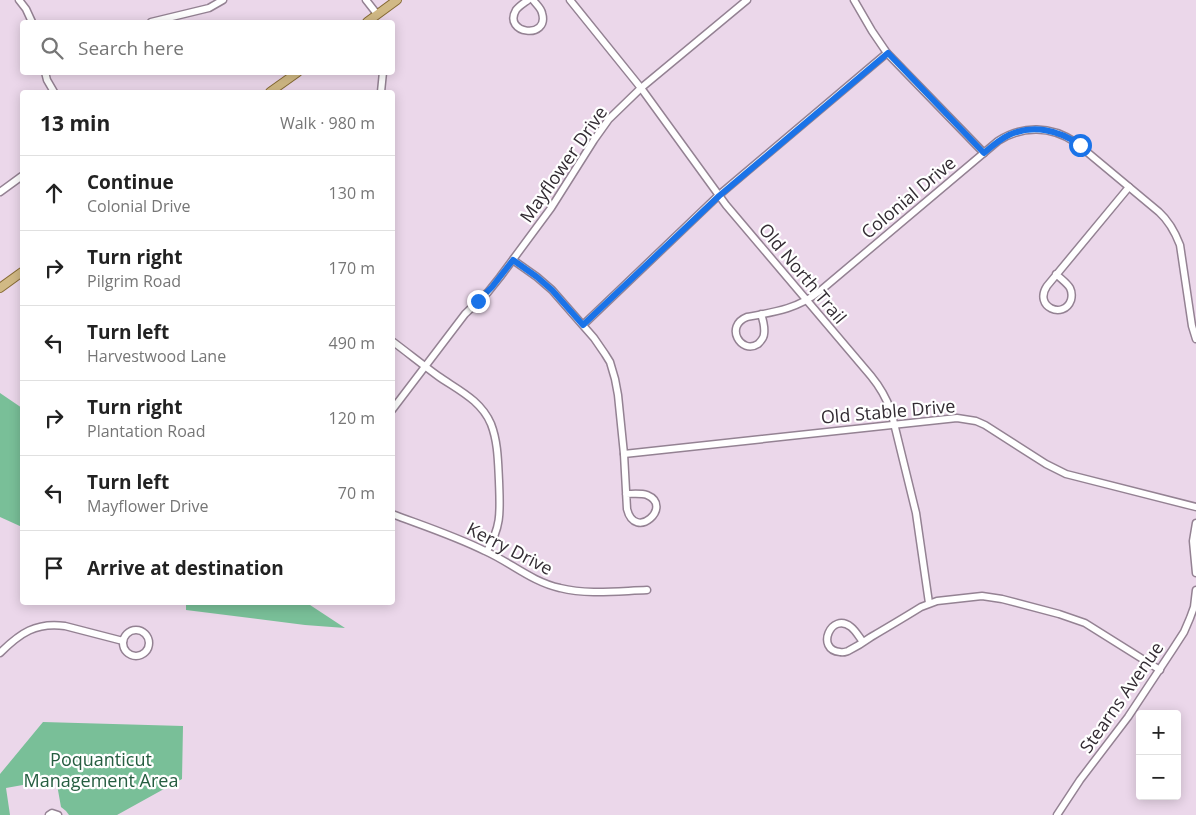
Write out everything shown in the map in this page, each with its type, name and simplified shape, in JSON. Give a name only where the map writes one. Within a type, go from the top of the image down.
[{"type":"main road","points":[[370,20],[397,0]]},
{"type":"main road","points":[[273,90],[294,75]]},
{"type":"main road","points":[[0,288],[20,273]]},
{"type":"street","points":[[19,0],[31,20]]},
{"type":"street","points":[[159,20],[209,8],[223,0]]},
{"type":"street","points":[[366,0],[378,14]]},
{"type":"street","points":[[528,0],[516,10],[514,19],[518,27],[523,31],[529,32],[539,27],[543,19],[541,10],[533,0]]},
{"type":"street","name":"Old North Trail","points":[[570,0],[642,88],[719,196],[882,389],[894,424],[916,513],[929,603]]},
{"type":"street","name":"Mayflower Drive","points":[[395,406],[469,310],[488,292],[513,260],[551,208],[601,129],[642,88],[747,0]]},
{"type":"street","points":[[854,0],[872,31],[888,53],[984,153]]},
{"type":"street","points":[[583,325],[719,196],[888,53]]},
{"type":"street","points":[[45,75],[53,90]]},
{"type":"street","points":[[381,90],[383,75]]},
{"type":"street","name":"Colonial Drive","points":[[762,314],[765,331],[761,341],[757,345],[751,346],[745,346],[740,343],[736,332],[737,326],[744,318],[762,314],[790,308],[807,300],[828,285],[984,153],[1015,132],[1034,129],[1050,130],[1075,142],[1164,216],[1175,233],[1181,252],[1192,326],[1196,339]]},
{"type":"street","points":[[0,192],[20,177]]},
{"type":"street","points":[[1056,274],[1072,293],[1069,304],[1058,310],[1049,307],[1045,303],[1043,297],[1045,288],[1056,274],[1129,186]]},
{"type":"street","points":[[513,260],[552,290],[600,345],[605,354],[617,387],[624,454],[626,494],[628,512],[632,519],[640,522],[646,522],[651,519],[656,509],[651,498],[643,494],[626,494]]},
{"type":"street","points":[[395,343],[438,376],[474,400],[483,409],[492,427],[497,448],[500,513],[497,531],[487,551]]},
{"type":"street","name":"Old Stable Drive","points":[[624,454],[957,418],[976,421],[1046,464],[1066,474],[1196,507]]},
{"type":"street","name":"Kerry Drive","points":[[395,515],[487,551],[534,578],[561,589],[597,592],[647,590]]},
{"type":"street","points":[[1196,523],[1193,541],[1196,573]]},
{"type":"street","name":"Stearns Avenue","points":[[1057,815],[1080,780],[1128,717],[1184,632],[1194,607],[1196,590]]},
{"type":"street","points":[[863,642],[852,628],[844,623],[834,625],[830,629],[827,640],[829,646],[834,650],[839,652],[848,651],[929,603],[982,596],[1059,614],[1085,623],[1160,670]]},
{"type":"street","points":[[0,653],[19,635],[28,630],[44,626],[65,626],[123,641]]},
{"type":"street","points":[[136,630],[147,636],[149,644],[142,655],[134,656],[124,649],[123,641],[128,633],[136,630]]},
{"type":"street","points":[[49,815],[52,813],[58,815]]},
{"type":"green space","points":[[0,393],[20,407],[20,526],[0,517]]},
{"type":"green space","points":[[186,605],[310,605],[345,628],[305,625],[186,610]]},
{"type":"green space","name":"Poquanticut Management Area","points":[[43,722],[183,726],[182,779],[117,815],[69,815],[61,807],[56,779],[6,788],[10,815],[0,815],[0,774]]},
{"type":"route","points":[[478,301],[488,292],[513,260],[545,283],[583,325],[719,196],[888,53],[984,153],[998,141],[1009,135],[1027,130],[1050,130],[1066,136],[1080,145]]}]
